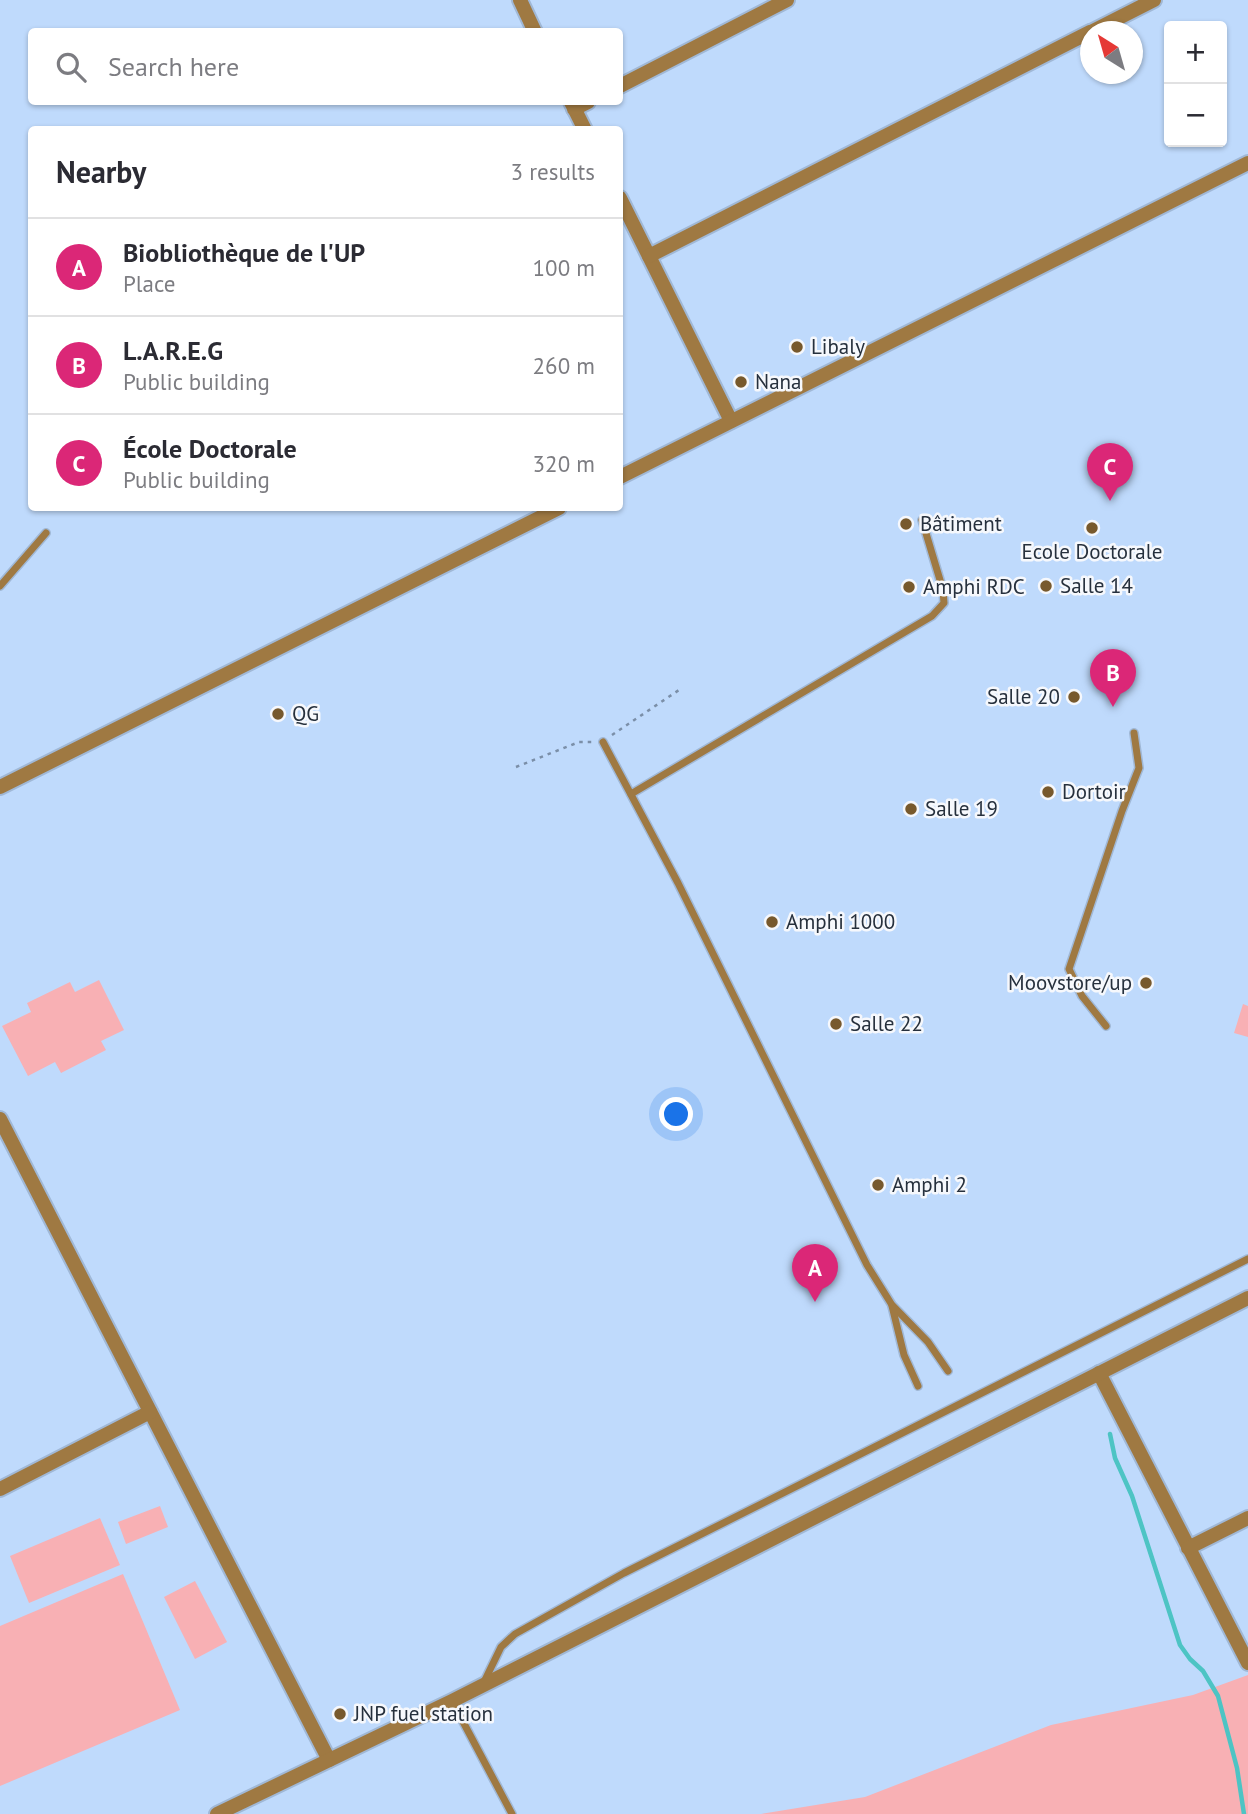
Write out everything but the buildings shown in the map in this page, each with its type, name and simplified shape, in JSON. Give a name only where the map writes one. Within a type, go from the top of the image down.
[{"type":"street","points":[[520,0],[534,28]]},
{"type":"street","points":[[623,84],[787,0]]},
{"type":"street","points":[[1113,21],[1154,0]]},
{"type":"street","points":[[649,256],[1080,38]]},
{"type":"street","points":[[573,105],[583,126]]},
{"type":"street","points":[[623,476],[1248,163]]},
{"type":"street","points":[[623,204],[732,421]]},
{"type":"street","points":[[0,787],[553,511]]},
{"type":"street","points":[[0,1119],[329,1760]]},
{"type":"street","points":[[217,1814],[452,1701],[1248,1298]]},
{"type":"street","points":[[1099,1373],[1248,1663]]},
{"type":"street","points":[[0,1489],[150,1412]]},
{"type":"street","points":[[1188,1548],[1248,1518]]},
{"type":"lane","points":[[631,794],[932,616],[944,603],[943,590],[922,520]]},
{"type":"lane","points":[[0,586],[46,533]]},
{"type":"lane","points":[[1106,1026],[1082,996],[1069,969],[1139,768],[1134,733]]},
{"type":"lane","points":[[603,742],[775,1078],[866,1265],[892,1305],[928,1342],[947,1371]]},
{"type":"lane","points":[[483,1685],[501,1647],[515,1634],[624,1573],[1248,1259]]},
{"type":"lane","points":[[892,1305],[904,1355],[918,1386]]},
{"type":"lane","points":[[452,1701],[512,1814]]},
{"type":"shaded area","points":[[99,980],[124,1030],[101,1041],[106,1050],[61,1073],[55,1062],[28,1076],[2,1026],[31,1012],[27,1003],[70,982],[75,992]]},
{"type":"shaded area","points":[[1243,1004],[1248,1006],[1248,1037],[1234,1033]]},
{"type":"shaded area","points":[[160,1506],[168,1527],[126,1544],[118,1522]]},
{"type":"shaded area","points":[[100,1518],[120,1565],[29,1603],[10,1556]]},
{"type":"shaded area","points":[[123,1574],[180,1710],[0,1786],[0,1626]]},
{"type":"shaded area","points":[[195,1581],[227,1642],[195,1659],[164,1597]]},
{"type":"shaded area","points":[[1248,1675],[1248,1814],[761,1814],[865,1797],[1051,1725],[1193,1695]]},
{"type":"waterway","points":[[1110,1434],[1115,1458],[1132,1496],[1180,1645],[1203,1671],[1218,1696],[1237,1768],[1244,1814]]},
{"type":"place","name":"Libaly","points":[[797,347]]},
{"type":"place","name":"Nana","points":[[741,382]]},
{"type":"place","name":"École Doctorale","points":[[1110,501]]},
{"type":"place","name":"Bâtiment","points":[[906,524]]},
{"type":"place","name":"Ecole Doctorale","points":[[1092,528]]},
{"type":"place","name":"Salle 14","points":[[1046,586]]},
{"type":"place","name":"Amphi RDC","points":[[909,587]]},
{"type":"place","name":"Salle 20","points":[[1074,697]]},
{"type":"place","name":"L.A.R.E.G","points":[[1113,707]]},
{"type":"place","name":"QG","points":[[278,714]]},
{"type":"place","name":"Dortoir","points":[[1048,792]]},
{"type":"place","name":"Salle 19","points":[[911,809]]},
{"type":"place","name":"Amphi 1000","points":[[772,922]]},
{"type":"place","name":"Moovstore/up","points":[[1146,983]]},
{"type":"place","name":"Salle 22","points":[[836,1024]]},
{"type":"place","name":"Amphi 2","points":[[878,1185]]},
{"type":"place","name":"Biobliothèque de l'UP","points":[[815,1302]]},
{"type":"place","name":"JNP fuel station","points":[[340,1714]]}]
